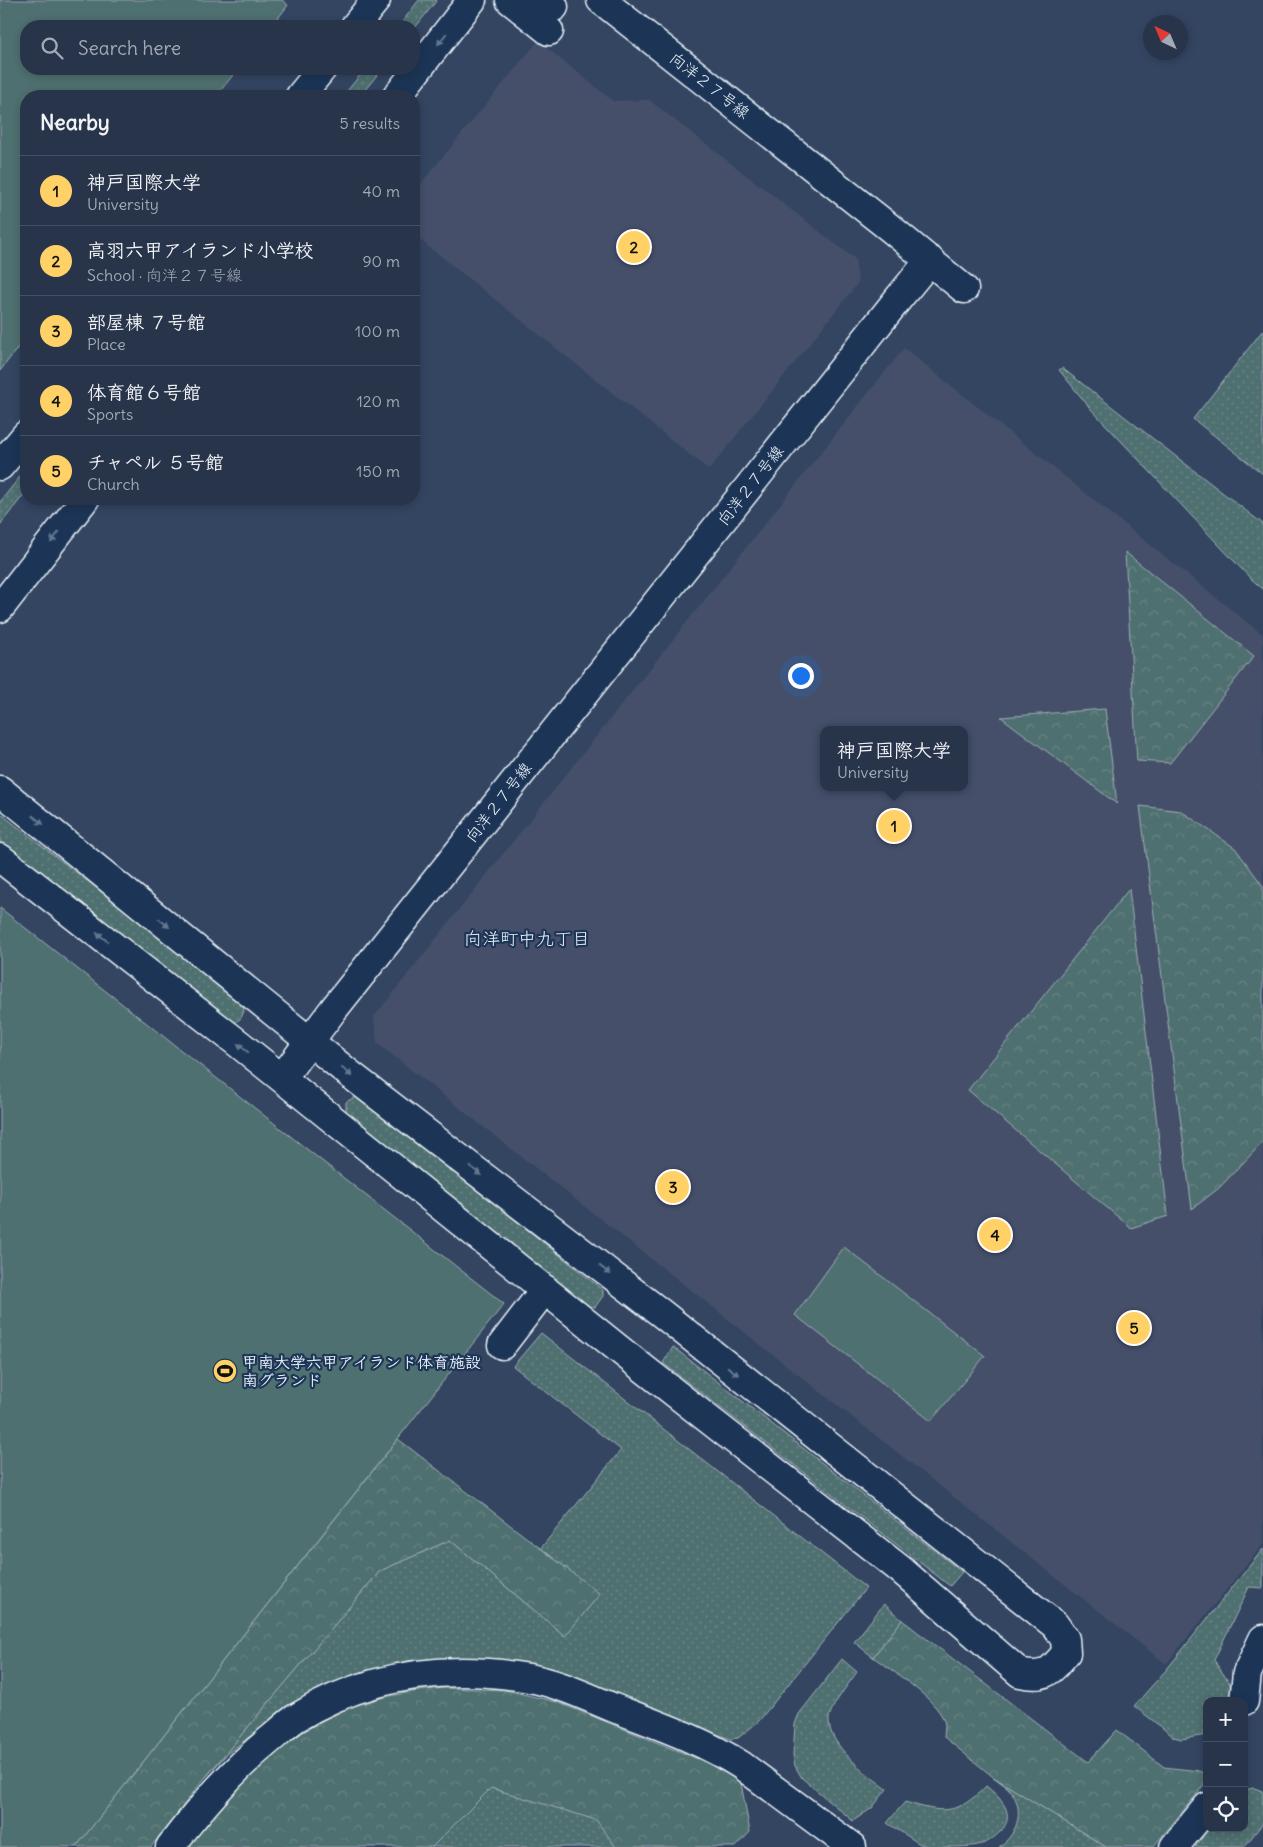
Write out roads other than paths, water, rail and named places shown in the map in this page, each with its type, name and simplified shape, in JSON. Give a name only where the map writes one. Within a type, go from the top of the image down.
[{"type":"street","points":[[361,20],[376,0]]},
{"type":"street","points":[[420,67],[472,0]]},
{"type":"street","name":"向洋２７号線","points":[[282,1078],[351,986],[930,260],[601,0]]},
{"type":"street","points":[[515,4],[551,19]]},
{"type":"street","points":[[305,90],[317,75]]},
{"type":"street","points":[[402,90],[413,75]]},
{"type":"street","points":[[930,260],[964,290]]},
{"type":"street","points":[[0,466],[20,442]]},
{"type":"street","points":[[0,608],[80,505]]},
{"type":"street","points":[[0,790],[351,1075],[661,1313],[1054,1625],[1065,1639],[1066,1653],[1052,1670],[1034,1676],[1020,1673],[900,1569],[625,1354],[282,1078],[0,858]]},
{"type":"street","points":[[502,1345],[545,1289]]},
{"type":"street","points":[[1244,1697],[1247,1672],[1263,1639]]},
{"type":"street","points":[[170,1847],[202,1806],[229,1776],[259,1748],[295,1719],[330,1699],[364,1687],[397,1678],[432,1672],[462,1672],[530,1678],[566,1689],[699,1741],[741,1765],[852,1847]]},
{"type":"street","points":[[1174,1847],[1203,1812]]},
{"type":"place","name":"高羽六甲アイランド小学校","points":[[634,247]]},
{"type":"place","name":"神戸国際大学","points":[[894,826]]},
{"type":"place","name":"部屋棟 ７号館","points":[[673,1187]]},
{"type":"place","name":"体育館６号館","points":[[995,1235]]},
{"type":"place","name":"チャペル ５号館","points":[[1134,1328]]},
{"type":"place","name":"甲南大学六甲アイランド体育施設 南グランド","points":[[225,1371]]},
{"type":"district","name":"向洋町中九丁目","points":[[527,938]]}]
